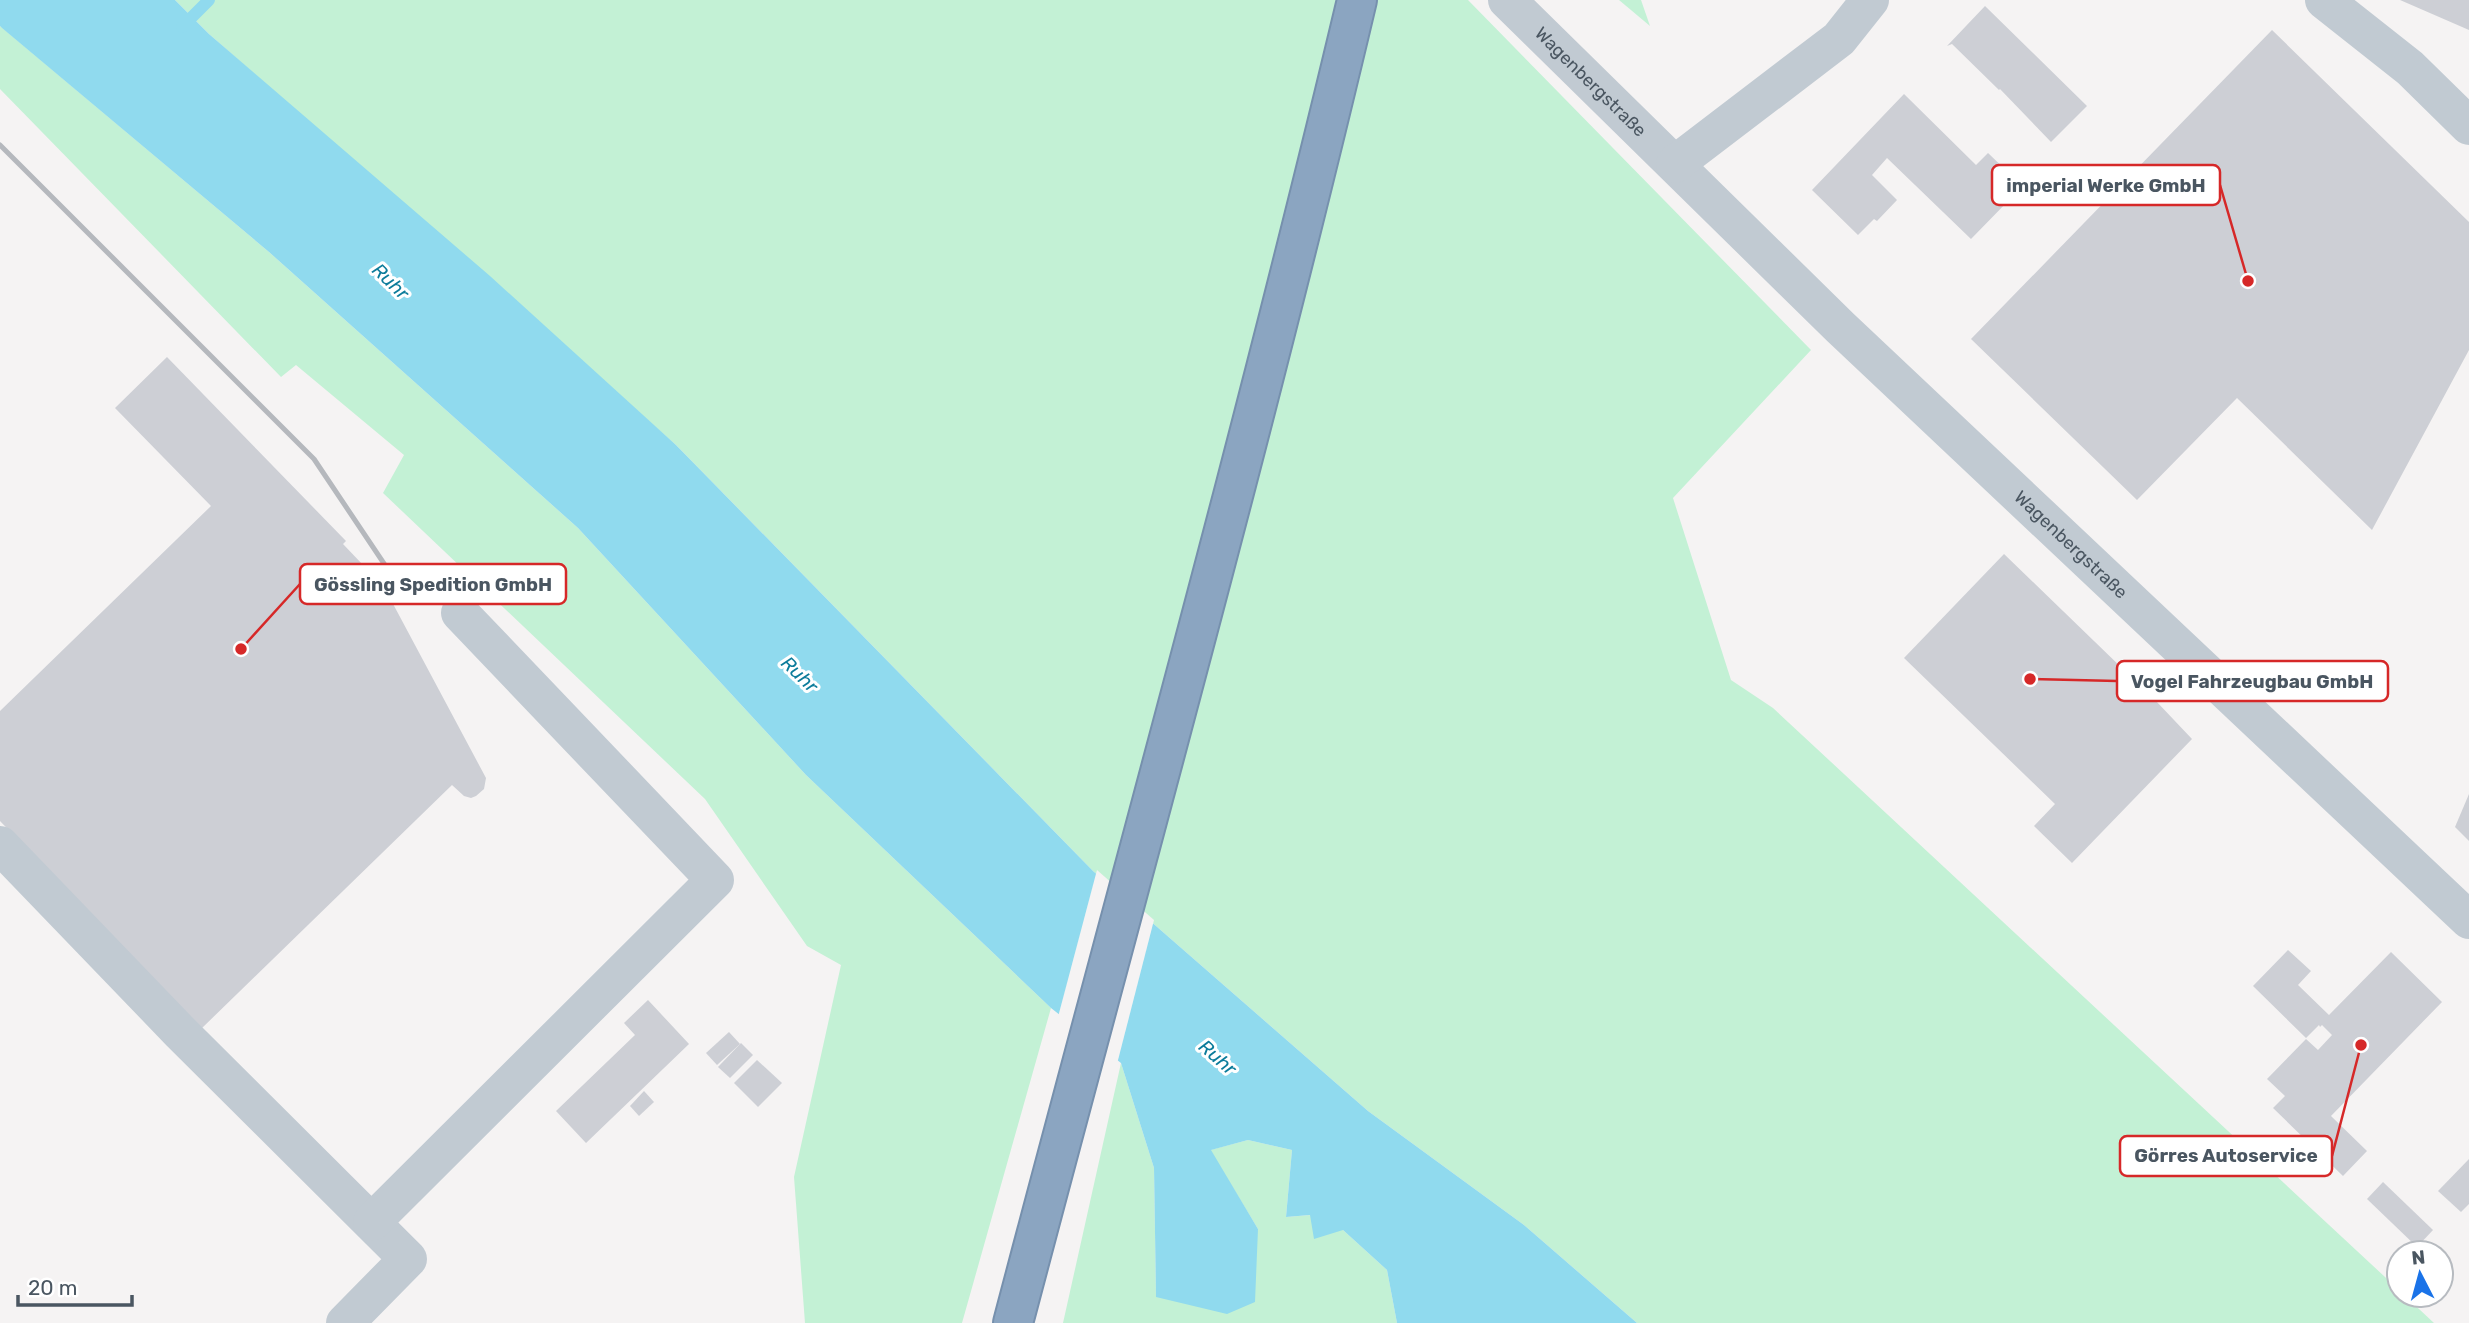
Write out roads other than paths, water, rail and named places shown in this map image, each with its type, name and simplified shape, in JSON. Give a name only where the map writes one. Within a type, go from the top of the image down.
[{"type":"highway","points":[[1013,1323],[1184,681],[1332,107],[1357,0]]},
{"type":"street","name":"Wagenbergstraße","points":[[1507,0],[1840,327],[2469,920]]},
{"type":"street","points":[[1675,164],[1839,39],[1870,0]]},
{"type":"street","points":[[2323,0],[2410,68],[2469,126]]},
{"type":"street","points":[[372,1222],[715,880],[460,613]]},
{"type":"street","points":[[0,845],[180,1032],[408,1259],[345,1323]]},
{"type":"water","name":"Ruhr","points":[[0,0],[175,0],[209,34],[490,276],[676,445],[1093,871],[1368,1111],[1524,1225],[1637,1323],[1397,1323],[1387,1270],[1343,1230],[1314,1239],[1310,1215],[1286,1217],[1292,1150],[1248,1140],[1211,1150],[1258,1229],[1255,1302],[1227,1314],[1156,1297],[1154,1168],[1121,1063],[1051,1008],[806,775],[578,528],[269,252],[2,28]]},
{"type":"waterway","points":[[182,27],[209,0]]},
{"type":"railway","points":[[0,145],[314,459],[393,577]]},
{"type":"place","name":"imperial Werke GmbH","points":[[2248,281]]},
{"type":"place","name":"Gössling Spedition GmbH","points":[[241,649]]},
{"type":"place","name":"Vogel Fahrzeugbau GmbH","points":[[2030,679]]},
{"type":"place","name":"Görres Autoservice","points":[[2361,1045]]}]
